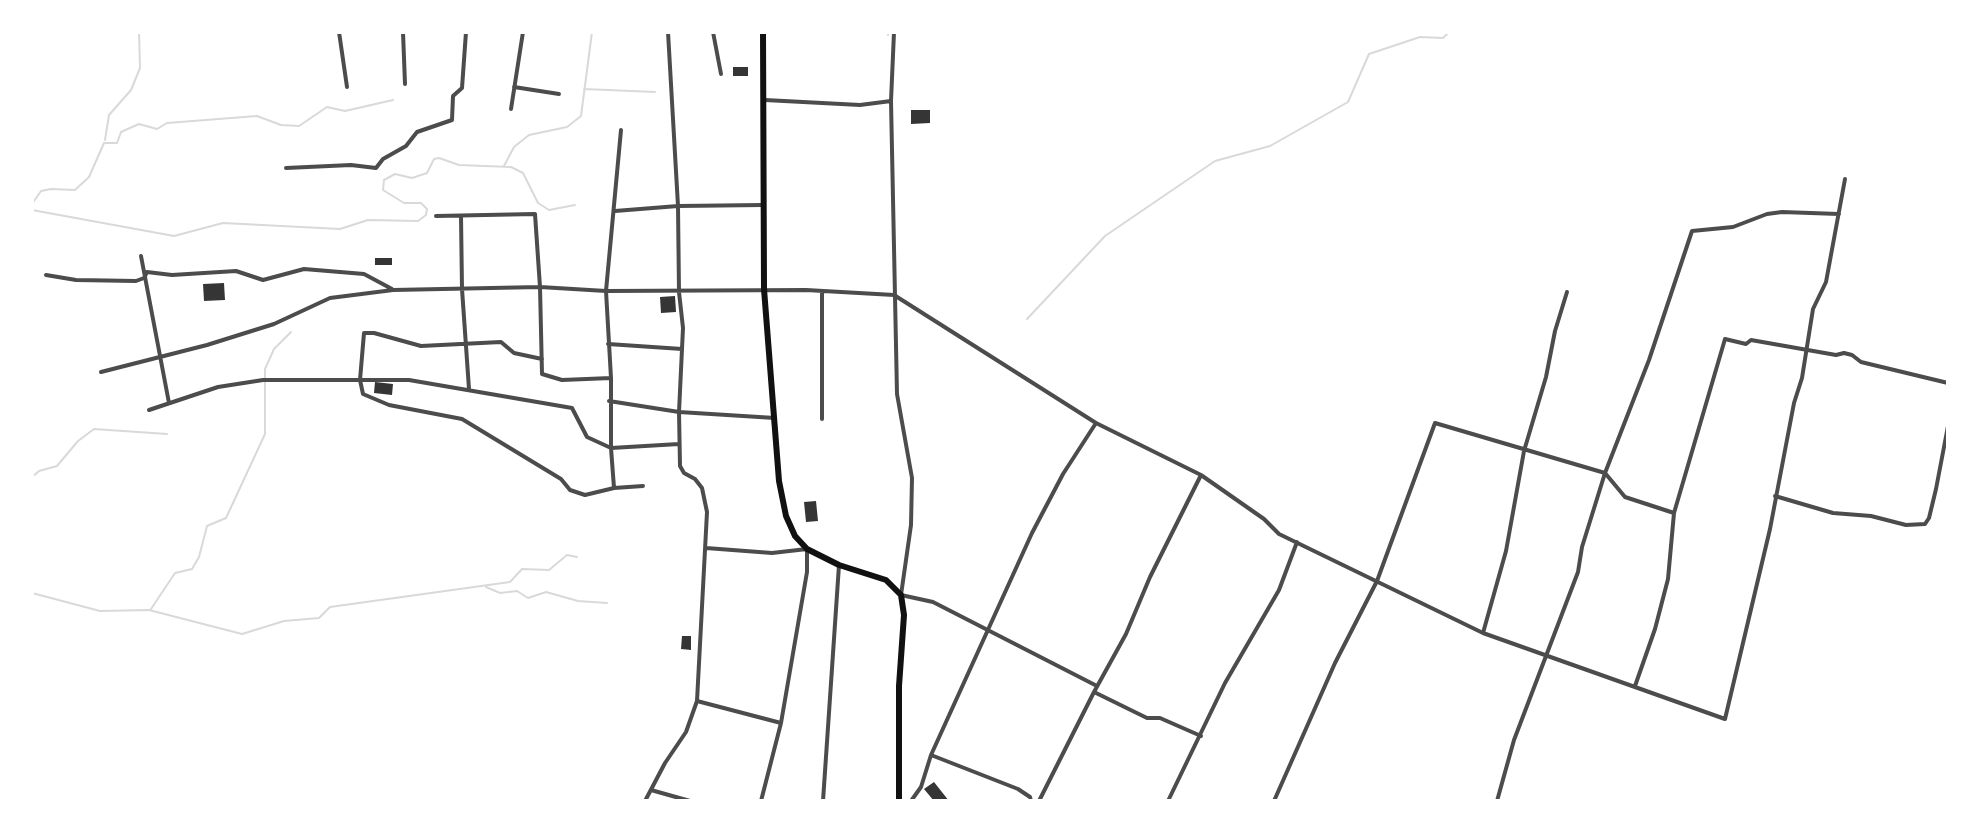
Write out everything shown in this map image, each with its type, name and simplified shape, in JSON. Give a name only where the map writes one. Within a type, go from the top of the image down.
[{"type":"highway","points":[[763,32],[764,289],[779,481],[786,516],[795,536],[807,549],[839,565],[886,580],[901,595],[904,615],[899,686],[899,801]]},
{"type":"street","points":[[339,32],[347,87]]},
{"type":"street","points":[[403,32],[405,84]]},
{"type":"street","points":[[286,168],[351,165],[376,168],[383,159],[406,146],[417,132],[452,120],[453,96],[462,88],[466,32]]},
{"type":"street","points":[[645,801],[686,732],[697,701],[706,548],[707,503],[702,488],[680,466],[682,349],[668,32]]},
{"type":"street","points":[[713,32],[721,74]]},
{"type":"street","points":[[894,32],[891,101],[897,394],[912,478],[911,525],[901,595],[933,602],[1147,718],[1160,718],[1201,736]]},
{"type":"street","points":[[511,109],[521,33]]},
{"type":"street","points":[[514,87],[559,94]]},
{"type":"street","points":[[765,100],[860,105],[891,101]]},
{"type":"street","points":[[614,488],[606,291],[621,130]]},
{"type":"street","points":[[101,372],[274,324],[330,298],[393,290],[540,287],[679,292],[764,289],[894,295],[1096,423],[1201,475],[1264,519],[1279,534],[1483,633],[1725,719],[1770,529],[1802,378],[1813,309],[1826,282],[1845,179]]},
{"type":"street","points":[[615,211],[678,206],[763,205]]},
{"type":"street","points":[[1497,801],[1514,740],[1578,572],[1582,547],[1605,473],[1649,360],[1692,231],[1733,227],[1767,214],[1782,212],[1839,214]]},
{"type":"street","points":[[436,216],[535,214],[542,374],[562,380],[611,378]]},
{"type":"street","points":[[461,216],[469,390]]},
{"type":"street","points":[[141,256],[169,403]]},
{"type":"street","points":[[46,275],[76,280],[136,281],[144,278],[147,272],[172,275],[236,271],[263,280],[304,269],[364,274],[393,290]]},
{"type":"street","points":[[822,291],[822,419]]},
{"type":"street","points":[[1483,633],[1506,551],[1524,451],[1567,292]]},
{"type":"street","points":[[542,359],[514,353],[501,342],[421,346],[364,333],[360,380],[363,394],[389,405],[462,419],[561,479],[570,490],[585,495],[614,488],[643,486]]},
{"type":"street","points":[[1635,686],[1668,579],[1674,513],[1725,339],[1746,344],[1751,340],[1836,355],[1844,353],[1861,362],[1948,383]]},
{"type":"street","points":[[608,344],[682,349]]},
{"type":"street","points":[[149,410],[218,387],[263,380],[409,380],[572,408],[587,437],[611,448],[680,444]]},
{"type":"street","points":[[609,401],[679,412],[775,418]]},
{"type":"street","points":[[911,801],[921,787],[931,755],[1044,509],[1096,423]]},
{"type":"street","points":[[1274,801],[1335,663],[1377,581],[1435,423],[1605,473],[1625,497],[1674,513]]},
{"type":"street","points":[[1775,496],[1833,513],[1871,516],[1906,525],[1925,524],[1934,500],[1948,426]]},
{"type":"street","points":[[1039,801],[1126,634],[1150,577],[1201,475]]},
{"type":"street","points":[[1168,801],[1225,683],[1279,590],[1297,542]]},
{"type":"street","points":[[706,548],[772,553],[807,549],[807,572],[781,723],[761,801]]},
{"type":"street","points":[[823,801],[839,565]]},
{"type":"street","points":[[697,701],[781,723]]},
{"type":"street","points":[[931,755],[1018,789],[1031,801]]},
{"type":"street","points":[[651,790],[690,801]]},
{"type":"building","points":[[733,67],[748,67],[748,76],[733,76]]},
{"type":"building","points":[[911,110],[930,110],[930,123],[911,124]]},
{"type":"building","points":[[375,258],[392,258],[392,265],[375,265]]},
{"type":"building","points":[[224,283],[225,300],[204,301],[203,284]]},
{"type":"building","points":[[675,296],[676,312],[661,313],[660,297]]},
{"type":"building","points":[[375,382],[393,384],[392,395],[374,393]]},
{"type":"building","points":[[816,501],[818,521],[806,522],[804,502]]},
{"type":"building","points":[[682,636],[691,636],[691,650],[681,649]]},
{"type":"building","points":[[934,782],[949,801],[934,801],[924,789]]},
{"type":"waterway","points":[[105,140],[109,115],[131,90],[140,68],[139,32]]},
{"type":"waterway","points":[[504,166],[514,147],[529,135],[567,127],[581,116],[592,32]]},
{"type":"waterway","points":[[1027,319],[1105,236],[1215,161],[1270,146],[1348,102],[1369,54],[1420,37],[1443,38],[1449,32]]},
{"type":"waterway","points":[[584,89],[655,92]]},
{"type":"waterway","points":[[32,204],[41,191],[75,190],[89,177],[104,143],[117,143],[121,132],[139,124],[157,129],[167,123],[257,116],[281,125],[299,126],[327,107],[345,111],[393,100]]},
{"type":"waterway","points":[[32,210],[174,236],[223,223],[340,229],[368,220],[418,221],[426,215],[427,209],[421,203],[404,203],[383,190],[384,180],[395,174],[412,178],[427,173],[434,159],[439,158],[459,165],[511,167],[523,173],[538,203],[549,210],[575,205]]},
{"type":"waterway","points":[[151,609],[175,573],[192,569],[199,557],[207,526],[226,518],[265,434],[265,369],[274,349],[291,332]]},
{"type":"waterway","points":[[32,477],[39,471],[57,466],[78,441],[94,429],[167,434]]},
{"type":"waterway","points":[[32,593],[100,611],[149,610],[242,634],[284,621],[319,618],[330,607],[510,582],[522,569],[549,570],[567,555],[577,557]]},
{"type":"waterway","points":[[486,587],[500,593],[517,591],[528,598],[546,592],[578,601],[607,603]]}]
